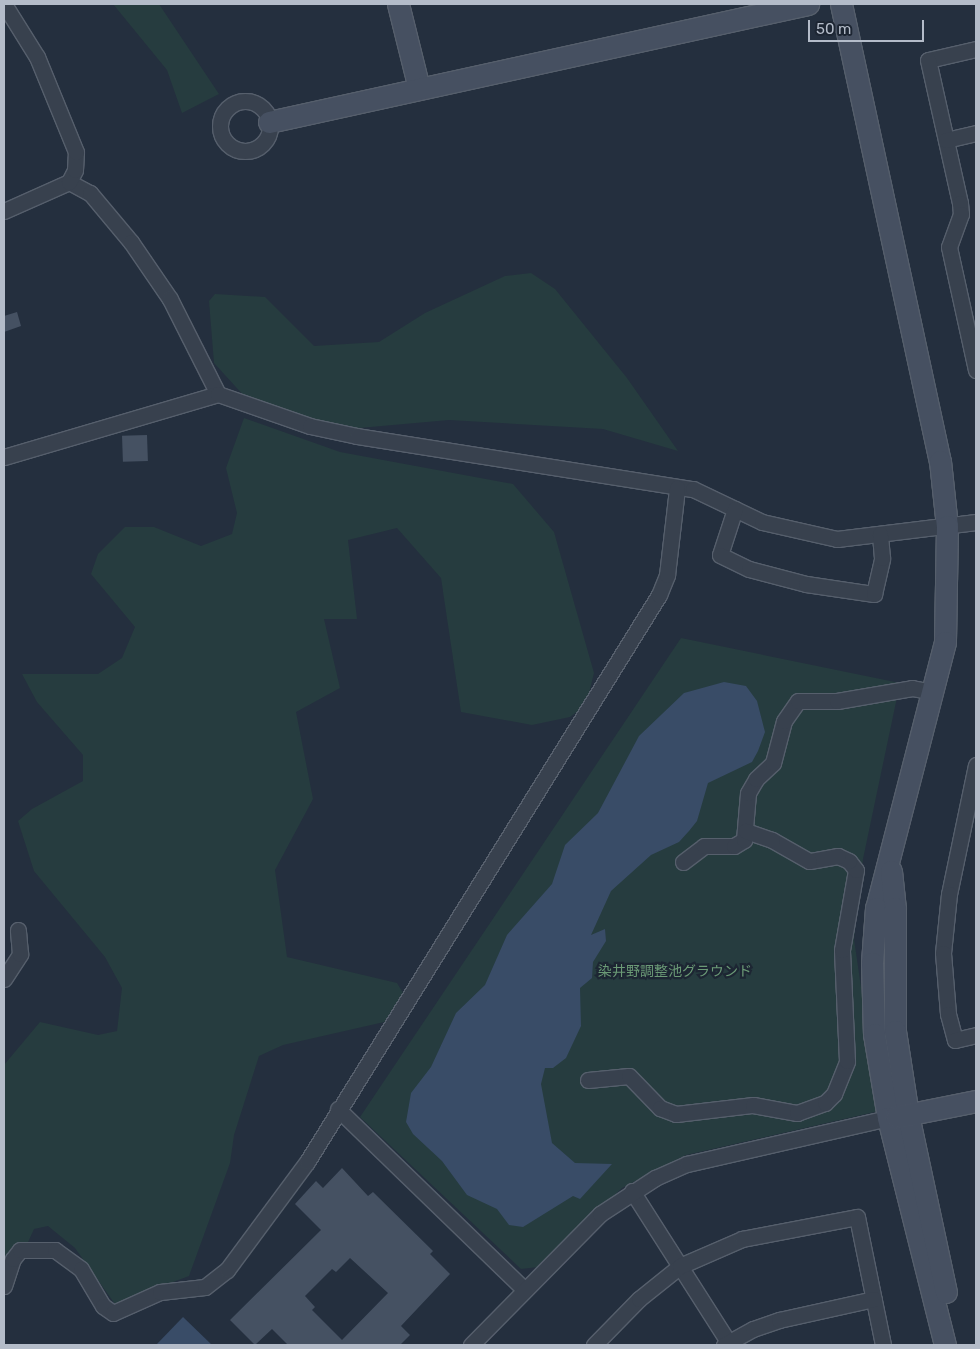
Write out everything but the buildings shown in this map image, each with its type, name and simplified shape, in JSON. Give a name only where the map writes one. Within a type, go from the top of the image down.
[{"type":"street","points":[[4,4],[37,58],[76,152],[75,170],[69,182],[4,211]]},
{"type":"street","points":[[398,4],[419,88]]},
{"type":"street","points":[[269,122],[808,4]]},
{"type":"street","points":[[841,4],[940,462],[947,526],[945,642],[889,858],[895,908],[895,1031],[898,1117],[946,1345]]},
{"type":"street","points":[[976,50],[928,60],[961,214],[949,247],[972,328],[976,370]]},
{"type":"street","points":[[946,140],[976,133]]},
{"type":"street","points":[[69,182],[90,193],[131,242],[170,299],[218,394]]},
{"type":"street","points":[[961,214],[976,215]]},
{"type":"street","points":[[4,457],[218,394],[310,426],[356,436],[693,489],[735,510],[784,530],[837,539],[976,522]]},
{"type":"street","points":[[4,1286],[13,1259],[20,1250],[55,1250],[80,1269],[103,1306],[113,1313],[160,1292],[205,1287],[227,1270],[242,1244],[292,1184],[659,595],[667,575],[677,488]]},
{"type":"street","points":[[735,510],[720,556],[748,568],[806,584],[874,594],[882,558],[880,534]]},
{"type":"street","points":[[683,862],[704,846],[734,846],[744,840],[748,793],[756,778],[773,763],[784,721],[798,702],[837,701],[912,688],[933,692]]},
{"type":"street","points":[[976,765],[949,894],[943,953],[948,1014],[955,1040],[976,1035]]},
{"type":"street","points":[[588,1080],[629,1076],[660,1108],[676,1114],[753,1105],[797,1112],[825,1103],[834,1094],[847,1060],[842,950],[856,870],[849,861],[838,856],[809,861],[772,840],[746,831]]},
{"type":"street","points":[[4,979],[20,954],[18,930]]},
{"type":"street","points":[[471,1345],[600,1214],[632,1191],[687,1164],[976,1101]]},
{"type":"street","points":[[338,1109],[525,1290]]},
{"type":"street","points":[[898,1117],[955,1345]]},
{"type":"street","points":[[632,1191],[727,1344],[779,1320],[874,1299]]},
{"type":"street","points":[[594,1345],[680,1266],[742,1239],[858,1217],[883,1345]]},
{"type":"green space","points":[[113,4],[159,4],[219,94],[182,113],[167,70]]},
{"type":"green space","points":[[531,273],[555,289],[627,378],[678,451],[603,429],[449,420],[348,429],[265,419],[214,363],[209,301],[215,294],[265,297],[314,346],[379,342],[425,313],[505,276]]},
{"type":"green space","points":[[244,418],[340,452],[513,484],[554,532],[594,673],[586,705],[570,717],[532,725],[461,712],[441,578],[397,528],[348,540],[357,619],[324,619],[340,688],[296,712],[313,799],[275,870],[287,957],[397,983],[403,993],[393,1020],[283,1045],[259,1056],[234,1135],[230,1163],[189,1276],[115,1304],[75,1248],[48,1226],[34,1229],[4,1295],[4,1065],[40,1022],[98,1035],[117,1031],[122,988],[105,957],[34,871],[18,821],[32,809],[83,781],[83,755],[37,702],[22,674],[98,674],[122,658],[135,627],[91,574],[98,554],[125,527],[154,527],[201,546],[232,534],[237,513],[226,468]]},
{"type":"green space","name":"染井野調整池グラウンド","points":[[681,638],[900,683],[863,859],[854,939],[879,1111],[686,1155],[622,1188],[538,1267],[521,1269],[360,1117]]},
{"type":"water","points":[[724,682],[746,686],[757,701],[765,732],[758,751],[752,762],[708,783],[697,821],[679,842],[651,855],[611,891],[591,935],[605,929],[606,941],[593,962],[592,978],[580,988],[581,1026],[566,1058],[553,1068],[545,1068],[541,1084],[552,1143],[575,1163],[612,1164],[580,1199],[573,1196],[523,1227],[509,1225],[497,1209],[467,1195],[442,1161],[413,1134],[406,1122],[411,1093],[431,1067],[456,1013],[485,985],[507,935],[552,884],[565,845],[598,813],[639,736],[684,693]]},
{"type":"water","points":[[183,1317],[212,1345],[156,1345]]}]
